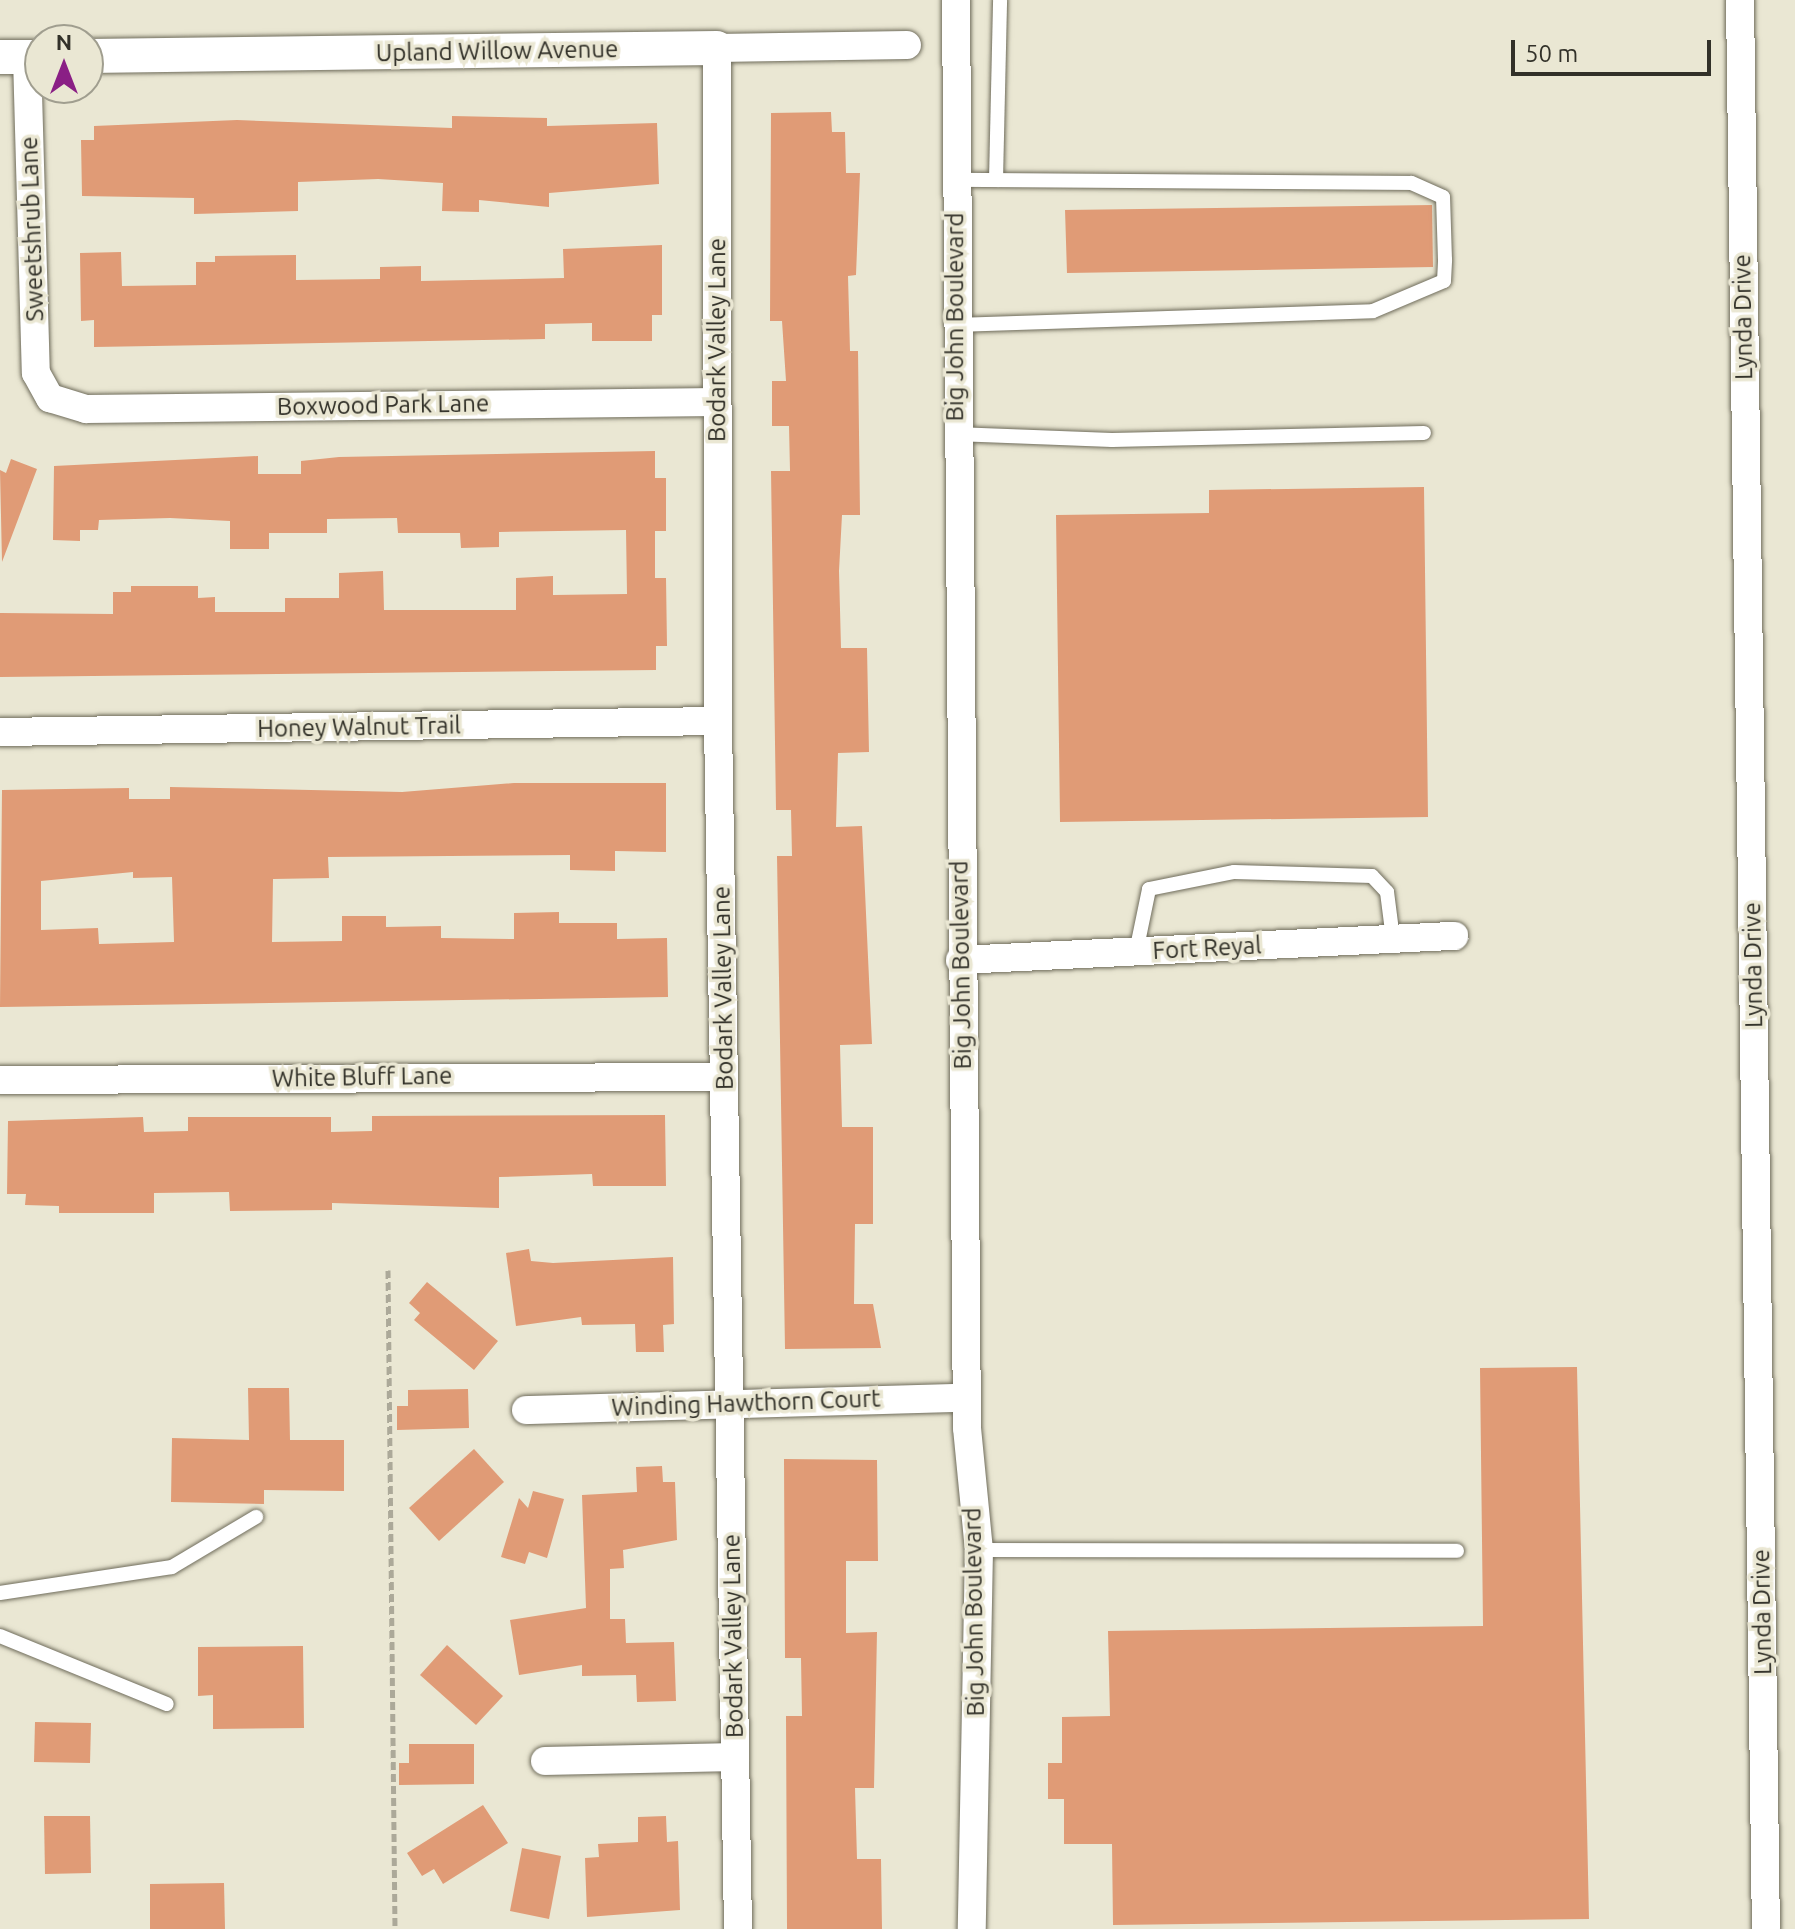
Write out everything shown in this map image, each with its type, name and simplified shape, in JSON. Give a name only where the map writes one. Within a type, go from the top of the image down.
[{"type":"street","name":"Big John Boulevard","points":[[956,0],[954,434],[966,1398],[979,1550],[972,1929]]},
{"type":"street","name":"Lynda Drive","points":[[1740,0],[1766,1929]]},
{"type":"street","name":"Upland Willow Avenue","points":[[104,56],[907,45]]},
{"type":"street","name":"Bodark Valley Lane","points":[[717,48],[718,721],[738,1929]]},
{"type":"street","name":"Sweetshrub Lane","points":[[22,57],[36,373],[50,398]]},
{"type":"street","name":"Boxwood Park Lane","points":[[50,398],[86,409],[717,402]]},
{"type":"street","name":"Honey Walnut Trail","points":[[0,732],[718,721]]},
{"type":"street","name":"Fort Reyal","points":[[960,960],[1454,936]]},
{"type":"street","name":"White Bluff Lane","points":[[0,1080],[724,1077]]},
{"type":"street","name":"Winding Hawthorn Court","points":[[526,1410],[730,1401],[966,1398]]},
{"type":"street","points":[[545,1761],[735,1757]]},
{"type":"lane","points":[[996,180],[1000,0]]},
{"type":"lane","points":[[955,325],[1373,311],[1444,281],[1443,197],[1411,183],[956,180]]},
{"type":"lane","points":[[954,434],[1112,440],[1424,433]]},
{"type":"lane","points":[[1136,952],[1149,889],[1234,872],[1372,876],[1387,892],[1393,939]]},
{"type":"lane","points":[[0,1593],[172,1567],[256,1517]]},
{"type":"lane","points":[[979,1550],[1457,1551]]},
{"type":"lane","points":[[0,1636],[167,1704]]},
{"type":"path","points":[[388,1270],[395,1929]]},
{"type":"building","points":[[831,112],[832,132],[845,132],[846,173],[860,173],[856,275],[848,276],[850,351],[858,351],[860,515],[842,515],[839,571],[841,648],[867,648],[869,752],[838,753],[836,827],[862,826],[872,1044],[840,1045],[842,1127],[873,1127],[873,1224],[855,1224],[854,1304],[873,1304],[881,1348],[785,1349],[777,856],[792,856],[791,810],[776,810],[771,471],[790,471],[789,426],[772,426],[772,381],[786,381],[782,321],[770,321],[771,113]]},
{"type":"building","points":[[452,116],[547,118],[547,126],[657,123],[659,184],[549,193],[549,207],[479,200],[479,212],[442,211],[443,183],[378,179],[298,182],[298,211],[194,214],[194,198],[82,196],[81,140],[94,140],[94,126],[237,120],[452,128]]},
{"type":"building","points":[[1432,205],[1433,267],[1067,273],[1065,210]]},
{"type":"building","points":[[662,245],[662,315],[652,315],[652,341],[592,341],[592,323],[545,324],[545,339],[94,347],[94,320],[81,321],[80,253],[121,252],[122,286],[196,285],[196,262],[215,262],[215,256],[296,255],[296,280],[380,279],[380,267],[421,266],[421,281],[564,278],[563,249]]},
{"type":"building","points":[[655,451],[655,478],[666,478],[666,531],[655,531],[655,578],[666,578],[667,646],[656,646],[656,670],[0,677],[0,613],[113,614],[113,592],[131,592],[131,586],[198,586],[198,598],[215,597],[215,612],[285,612],[285,598],[339,598],[339,573],[383,571],[384,610],[516,610],[516,578],[553,576],[553,595],[627,594],[626,530],[499,532],[499,547],[461,548],[460,533],[398,533],[397,518],[327,519],[327,533],[269,533],[269,549],[230,549],[230,521],[170,518],[99,520],[98,530],[80,530],[80,541],[53,540],[54,466],[258,456],[258,474],[301,474],[301,461],[339,457]]},
{"type":"building","points":[[11,459],[37,469],[2,562],[0,470],[6,473]]},
{"type":"building","points":[[1424,487],[1428,817],[1060,822],[1056,515],[1209,513],[1209,490]]},
{"type":"building","points":[[514,783],[666,783],[666,852],[615,851],[615,871],[570,870],[570,855],[328,857],[329,878],[273,879],[272,942],[342,941],[342,916],[386,916],[386,927],[441,926],[441,938],[514,939],[514,913],[559,912],[559,923],[617,923],[617,939],[667,938],[668,997],[0,1007],[2,790],[129,788],[129,799],[170,799],[170,787],[402,792]],"holes":[[[133,872],[133,878],[172,877],[174,942],[99,944],[98,928],[41,930],[41,881]]]},
{"type":"building","points":[[665,1115],[666,1186],[593,1186],[592,1174],[499,1177],[499,1208],[332,1203],[332,1210],[230,1211],[229,1192],[154,1193],[154,1213],[59,1213],[59,1206],[25,1205],[26,1194],[7,1194],[8,1121],[143,1117],[144,1132],[188,1131],[188,1117],[331,1117],[331,1132],[372,1131],[372,1116]]},
{"type":"building","points":[[529,1249],[531,1261],[553,1263],[673,1257],[674,1324],[663,1325],[664,1352],[636,1352],[635,1324],[582,1325],[581,1317],[516,1326],[506,1253]]},
{"type":"building","points":[[427,1282],[498,1341],[474,1370],[414,1320],[420,1313],[409,1303]]},
{"type":"building","points":[[1577,1367],[1589,1919],[1113,1925],[1112,1844],[1064,1844],[1064,1799],[1048,1799],[1048,1763],[1062,1763],[1062,1717],[1110,1716],[1108,1631],[1483,1626],[1480,1368]]},
{"type":"building","points":[[248,1388],[289,1388],[290,1440],[344,1440],[344,1491],[264,1490],[264,1504],[171,1502],[172,1438],[249,1440]]},
{"type":"building","points":[[468,1389],[469,1428],[397,1430],[397,1406],[408,1406],[408,1390]]},
{"type":"building","points":[[474,1449],[504,1482],[439,1541],[409,1508]]},
{"type":"building","points":[[784,1459],[877,1460],[878,1561],[846,1561],[846,1633],[877,1632],[874,1788],[855,1788],[857,1859],[881,1859],[882,1929],[787,1929],[786,1716],[802,1716],[801,1658],[785,1658]]},
{"type":"building","points":[[662,1466],[663,1482],[675,1482],[677,1540],[623,1550],[624,1568],[610,1569],[610,1619],[625,1619],[626,1643],[674,1642],[676,1701],[637,1702],[636,1675],[582,1676],[582,1665],[519,1675],[510,1620],[586,1608],[582,1495],[637,1492],[636,1467]]},
{"type":"building","points":[[533,1491],[564,1499],[547,1558],[529,1552],[525,1564],[501,1557],[519,1498],[528,1508]]},
{"type":"building","points":[[447,1645],[503,1696],[476,1725],[420,1675]]},
{"type":"building","points":[[303,1646],[304,1728],[213,1729],[213,1695],[198,1696],[198,1647]]},
{"type":"building","points":[[35,1722],[91,1723],[90,1763],[34,1762]]},
{"type":"building","points":[[409,1744],[474,1744],[474,1784],[399,1785],[399,1763],[409,1763]]},
{"type":"building","points":[[483,1805],[508,1843],[443,1884],[434,1869],[422,1876],[407,1853]]},
{"type":"building","points":[[44,1816],[90,1816],[91,1873],[45,1874]]},
{"type":"building","points":[[666,1816],[667,1842],[678,1841],[680,1910],[587,1917],[585,1858],[599,1857],[598,1844],[638,1842],[638,1817]]},
{"type":"building","points":[[522,1848],[561,1856],[549,1919],[510,1911]]},
{"type":"building","points":[[224,1883],[225,1929],[150,1929],[150,1884]]}]
